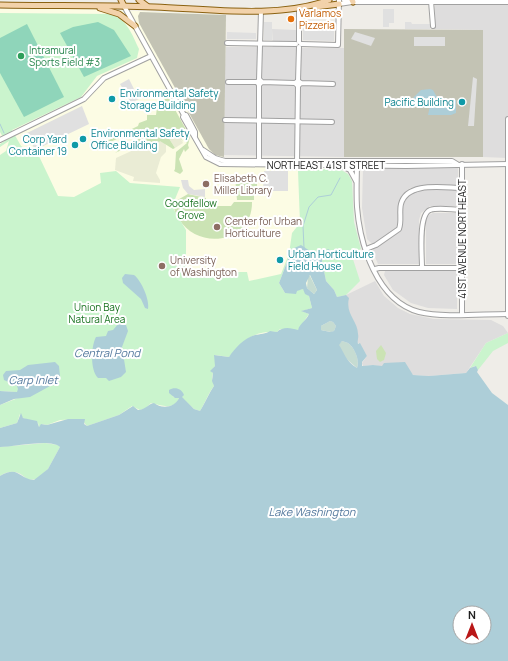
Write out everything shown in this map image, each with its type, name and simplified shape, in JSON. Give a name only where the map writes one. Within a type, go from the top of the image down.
[{"type":"main road","points":[[121,0],[124,6]]},
{"type":"main road","points":[[124,6],[129,0]]},
{"type":"main road","points":[[139,0],[150,7]]},
{"type":"main road","points":[[0,5],[124,6],[261,10],[299,9],[329,0]]},
{"type":"main road","points":[[310,6],[318,7],[339,2]]},
{"type":"main road","points":[[94,6],[119,14],[135,26]]},
{"type":"street","points":[[344,0],[352,1]]},
{"type":"street","points":[[431,1],[432,26]]},
{"type":"street","points":[[227,43],[338,45],[339,2],[508,2]]},
{"type":"street","name":"NORTHEAST 41ST STREET","points":[[124,6],[184,115],[183,118],[200,144],[206,157],[217,164],[452,161],[459,164],[508,164]]},
{"type":"street","points":[[297,163],[299,9]]},
{"type":"street","points":[[259,163],[261,10]]},
{"type":"street","points":[[0,139],[84,100],[104,78],[151,56]]},
{"type":"street","points":[[228,82],[333,84]]},
{"type":"street","points":[[357,163],[359,220],[366,249],[375,269],[390,294],[406,306],[428,314],[508,315],[508,119]]},
{"type":"street","points":[[225,120],[332,122]]},
{"type":"street","name":"NORTHEAST 41ST STREET","points":[[297,163],[341,166],[357,163]]},
{"type":"street","name":"41ST AVENUE NORTHEAST","points":[[459,164],[462,188],[462,314]]},
{"type":"street","points":[[341,166],[350,170],[357,183]]},
{"type":"street","points":[[366,249],[376,245],[399,229],[402,203],[406,195],[412,190],[462,188]]},
{"type":"street","points":[[422,267],[422,221],[426,213],[433,210],[462,210]]},
{"type":"street","points":[[375,269],[422,267],[462,268]]},
{"type":"shaded area","points":[[435,5],[508,5],[508,158],[483,157],[483,30],[434,29]]},
{"type":"shaded area","name":"University of Washington","points":[[0,9],[96,9],[226,15],[223,166],[324,167],[324,365],[219,409],[124,413],[94,422],[0,431]]},
{"type":"shaded area","points":[[383,9],[394,9],[394,23],[389,23],[389,27],[383,27]]},
{"type":"shaded area","points":[[140,12],[226,15],[224,157],[215,155],[209,149],[139,23],[138,16]]},
{"type":"shaded area","points":[[264,22],[272,22],[272,40],[264,40]]},
{"type":"shaded area","points":[[405,22],[411,22],[412,24],[430,24],[430,29],[405,29]]},
{"type":"shaded area","points":[[303,26],[334,26],[334,41],[303,40]]},
{"type":"shaded area","points":[[272,29],[296,30],[296,48],[344,48],[344,157],[224,155],[225,47],[273,47]]},
{"type":"shaded area","points":[[344,29],[483,30],[483,157],[344,157]]},
{"type":"shaded area","points":[[227,32],[256,33],[256,39],[227,39]]},
{"type":"shaded area","points":[[355,32],[375,38],[371,46],[351,39]]},
{"type":"shaded area","points":[[414,37],[445,37],[445,46],[414,46]]},
{"type":"shaded area","points":[[473,77],[477,79],[474,126],[468,126]]},
{"type":"shaded area","points":[[129,79],[139,99],[131,103],[120,84]]},
{"type":"shaded area","points":[[82,106],[89,124],[35,150],[27,133]]},
{"type":"shaded area","points":[[177,132],[183,143],[175,148],[168,137]]},
{"type":"shaded area","points":[[160,138],[166,145],[166,152],[161,157],[156,173],[160,183],[133,181],[134,177],[115,170],[116,158]]},
{"type":"shaded area","points":[[363,168],[458,168],[458,186],[421,186],[410,188],[400,200],[397,228],[376,243],[371,243],[367,239],[362,208]]},
{"type":"shaded area","points":[[264,171],[288,171],[288,191],[263,191]]},
{"type":"shaded area","points":[[181,180],[188,180],[189,186],[194,190],[205,189],[205,197],[188,194],[183,188]]},
{"type":"shaded area","points":[[420,190],[458,190],[457,206],[430,206],[421,213],[419,220],[419,264],[378,264],[372,250],[401,231],[403,207],[406,199],[411,193]]},
{"type":"shaded area","points":[[433,213],[457,213],[457,264],[426,264],[426,220],[429,215]]},
{"type":"shaded area","points":[[385,271],[457,271],[457,309],[428,308],[411,303],[393,290],[384,275]]},
{"type":"shaded area","points":[[308,276],[310,276],[317,290],[314,294],[307,288]]},
{"type":"shaded area","points":[[375,281],[384,296],[398,308],[410,314],[434,319],[491,320],[503,326],[508,333],[486,343],[466,373],[429,376],[413,375],[403,363],[387,363],[383,367],[373,365],[363,366],[362,363],[367,356],[357,341],[354,322],[349,314],[346,295]]},
{"type":"shaded area","points":[[330,321],[336,326],[334,331],[331,332],[321,330],[321,326]]},
{"type":"shaded area","points":[[342,341],[351,345],[355,351],[358,362],[357,368],[342,355],[338,345]]},
{"type":"green space","name":"Union Bay Natural Area","points":[[0,13],[110,14],[121,19],[125,23],[139,49],[137,58],[97,76],[81,97],[12,130],[21,146],[33,153],[37,152],[58,196],[74,197],[101,183],[100,173],[116,171],[130,183],[180,187],[173,204],[174,210],[186,230],[186,272],[247,272],[249,281],[281,274],[289,254],[292,233],[300,223],[298,171],[338,168],[348,174],[352,181],[354,222],[361,249],[351,253],[360,281],[346,295],[337,297],[334,290],[326,281],[322,261],[328,250],[319,257],[305,248],[292,249],[279,283],[285,293],[303,289],[309,296],[312,308],[302,311],[309,314],[298,330],[280,329],[277,332],[255,335],[239,346],[229,357],[215,355],[215,366],[211,371],[213,373],[212,378],[214,386],[200,411],[194,409],[181,397],[179,389],[171,389],[173,397],[179,398],[174,405],[163,406],[151,403],[146,408],[140,410],[132,406],[119,415],[87,426],[81,419],[60,420],[47,425],[42,424],[39,427],[38,423],[23,418],[20,414],[17,423],[0,428],[0,405],[18,398],[16,392],[0,391],[0,155],[6,151],[9,141],[0,147],[0,144],[5,141],[0,132]]},
{"type":"green space","points":[[98,22],[114,30],[131,56],[84,77],[60,33],[73,27]]},
{"type":"green space","name":"Intramural Sports Field #3","points":[[27,24],[64,97],[24,117],[0,73],[0,38]]},
{"type":"green space","points":[[166,93],[190,137],[188,145],[189,148],[185,152],[184,149],[179,159],[183,171],[180,174],[174,171],[176,152],[187,143],[180,134],[183,142],[177,132],[168,137],[175,148],[173,149],[160,141],[157,144],[149,143],[138,147],[142,143],[141,141],[115,153],[118,151],[117,150],[140,138],[137,130],[108,143],[107,141],[138,126],[139,123],[147,120],[147,115],[156,115],[157,108],[161,108]]},
{"type":"green space","points":[[235,176],[257,176],[257,194],[254,194],[254,200],[237,200]]},
{"type":"green space","name":"Goodfellow Grove","points":[[188,194],[206,198],[206,206],[231,206],[234,202],[252,202],[250,216],[244,226],[235,234],[223,238],[211,239],[199,236],[188,229],[179,219],[174,209],[174,202]]},
{"type":"green space","points":[[508,333],[508,343],[493,351],[478,370],[475,366],[470,368],[486,343]]},
{"type":"green space","points":[[381,345],[386,353],[384,360],[380,362],[377,359],[376,351]]},
{"type":"green space","points":[[45,443],[58,445],[60,447],[48,469],[38,479],[28,480],[15,472],[8,472],[0,476],[0,447]]},
{"type":"water","points":[[421,90],[433,90],[438,99],[456,100],[456,113],[451,115],[428,115],[430,106],[413,98]]},
{"type":"water","name":"Lake Washington","points":[[301,245],[319,257],[328,249],[331,251],[331,255],[324,255],[322,261],[326,281],[334,290],[337,297],[346,295],[349,298],[348,304],[357,329],[358,344],[360,343],[367,356],[362,362],[362,366],[382,366],[384,363],[405,362],[413,375],[429,376],[466,373],[470,368],[476,366],[478,370],[477,372],[492,393],[508,405],[508,661],[0,661],[0,476],[6,473],[15,472],[34,480],[48,469],[60,447],[55,444],[40,443],[0,447],[0,428],[17,423],[21,413],[23,418],[37,421],[39,427],[41,424],[47,425],[68,419],[85,419],[84,424],[87,426],[119,415],[133,406],[138,410],[154,403],[164,407],[171,406],[179,398],[175,398],[169,393],[169,390],[174,388],[182,391],[184,395],[182,397],[194,409],[200,411],[214,386],[212,381],[213,373],[210,371],[215,366],[214,355],[229,357],[247,338],[255,335],[270,331],[277,332],[284,328],[298,330],[308,316],[309,314],[301,311],[312,308],[309,296],[305,294],[303,289],[297,291],[296,294],[285,293],[279,283],[292,249]],"holes":[[[310,275],[317,290],[314,294],[307,288],[306,283]],[[330,321],[336,326],[334,331],[330,332],[321,330],[321,326]],[[342,341],[348,343],[355,351],[358,365],[357,368],[348,360],[339,345]]]},
{"type":"water","points":[[125,274],[134,275],[139,281],[148,301],[148,309],[145,308],[141,299],[123,283],[122,278]]},
{"type":"water","name":"Central Pond","points":[[119,323],[126,325],[128,331],[122,347],[126,372],[121,377],[109,381],[106,378],[98,378],[95,374],[92,358],[94,341],[96,337],[106,336],[108,331],[113,330]]},
{"type":"water","name":"Carp Inlet","points":[[55,362],[59,366],[60,376],[52,385],[30,397],[14,399],[0,405],[0,391],[17,392],[18,389],[17,386],[4,380],[3,375],[6,371],[20,370],[28,365]]},
{"type":"waterway","points":[[0,124],[4,133]]},
{"type":"waterway","points":[[304,248],[303,226],[309,207],[318,197],[331,195],[340,178]]},
{"type":"place","name":"Varlamos Pizzeria","points":[[291,19]]},
{"type":"place","name":"Intramural Sports Field #3","points":[[21,56]]},
{"type":"place","name":"Environmental Safety Storage Building","points":[[112,99]]},
{"type":"place","name":"Pacific Building","points":[[462,102]]},
{"type":"place","name":"Environmental Safety Office Building","points":[[83,139]]},
{"type":"place","name":"Corp Yard Container 19","points":[[75,145]]},
{"type":"place","name":"Elisabeth C. Miller Library","points":[[206,184]]},
{"type":"place","name":"Center for Urban Horticulture","points":[[217,227]]},
{"type":"place","name":"Urban Horticulture Field House","points":[[280,260]]},
{"type":"place","name":"University of Washington","points":[[162,266]]}]
